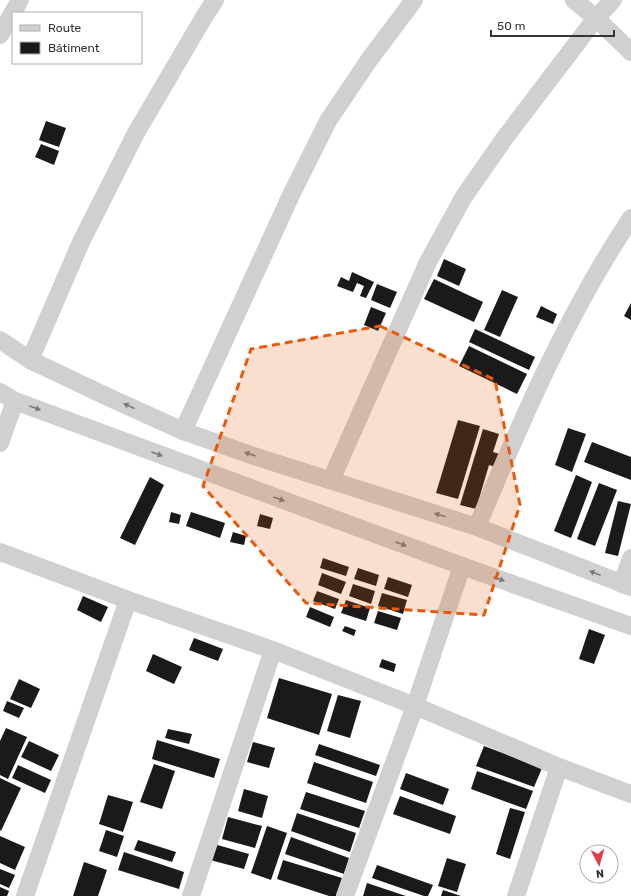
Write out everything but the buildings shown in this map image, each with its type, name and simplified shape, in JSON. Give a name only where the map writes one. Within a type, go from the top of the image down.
[{"type":"street","points":[[13,12],[20,0]]},
{"type":"street","points":[[30,360],[82,242],[136,132],[215,0]]},
{"type":"street","points":[[183,431],[291,195],[328,121],[369,60],[414,0]]},
{"type":"street","points":[[574,0],[596,18],[631,52]]},
{"type":"street","points":[[331,480],[428,262],[463,198],[504,139],[596,18],[613,0]]},
{"type":"street","points":[[0,35],[12,14]]},
{"type":"street","points":[[478,528],[509,450],[564,332],[594,278],[631,218]]},
{"type":"street","points":[[0,340],[30,360],[183,431],[254,456],[478,528],[627,585],[631,558]]},
{"type":"street","points":[[0,443],[7,397],[462,566],[631,626]]},
{"type":"street","points":[[0,552],[128,600],[273,650],[415,706],[559,767],[631,794]]},
{"type":"street","points":[[345,896],[415,706],[462,566]]},
{"type":"street","points":[[25,896],[128,600]]},
{"type":"street","points":[[191,896],[273,650]]},
{"type":"street","points":[[516,896],[559,767]]},
{"type":"highlighted area","points":[[380,326],[495,380],[520,505],[484,615],[306,603],[203,486],[251,349]]}]
